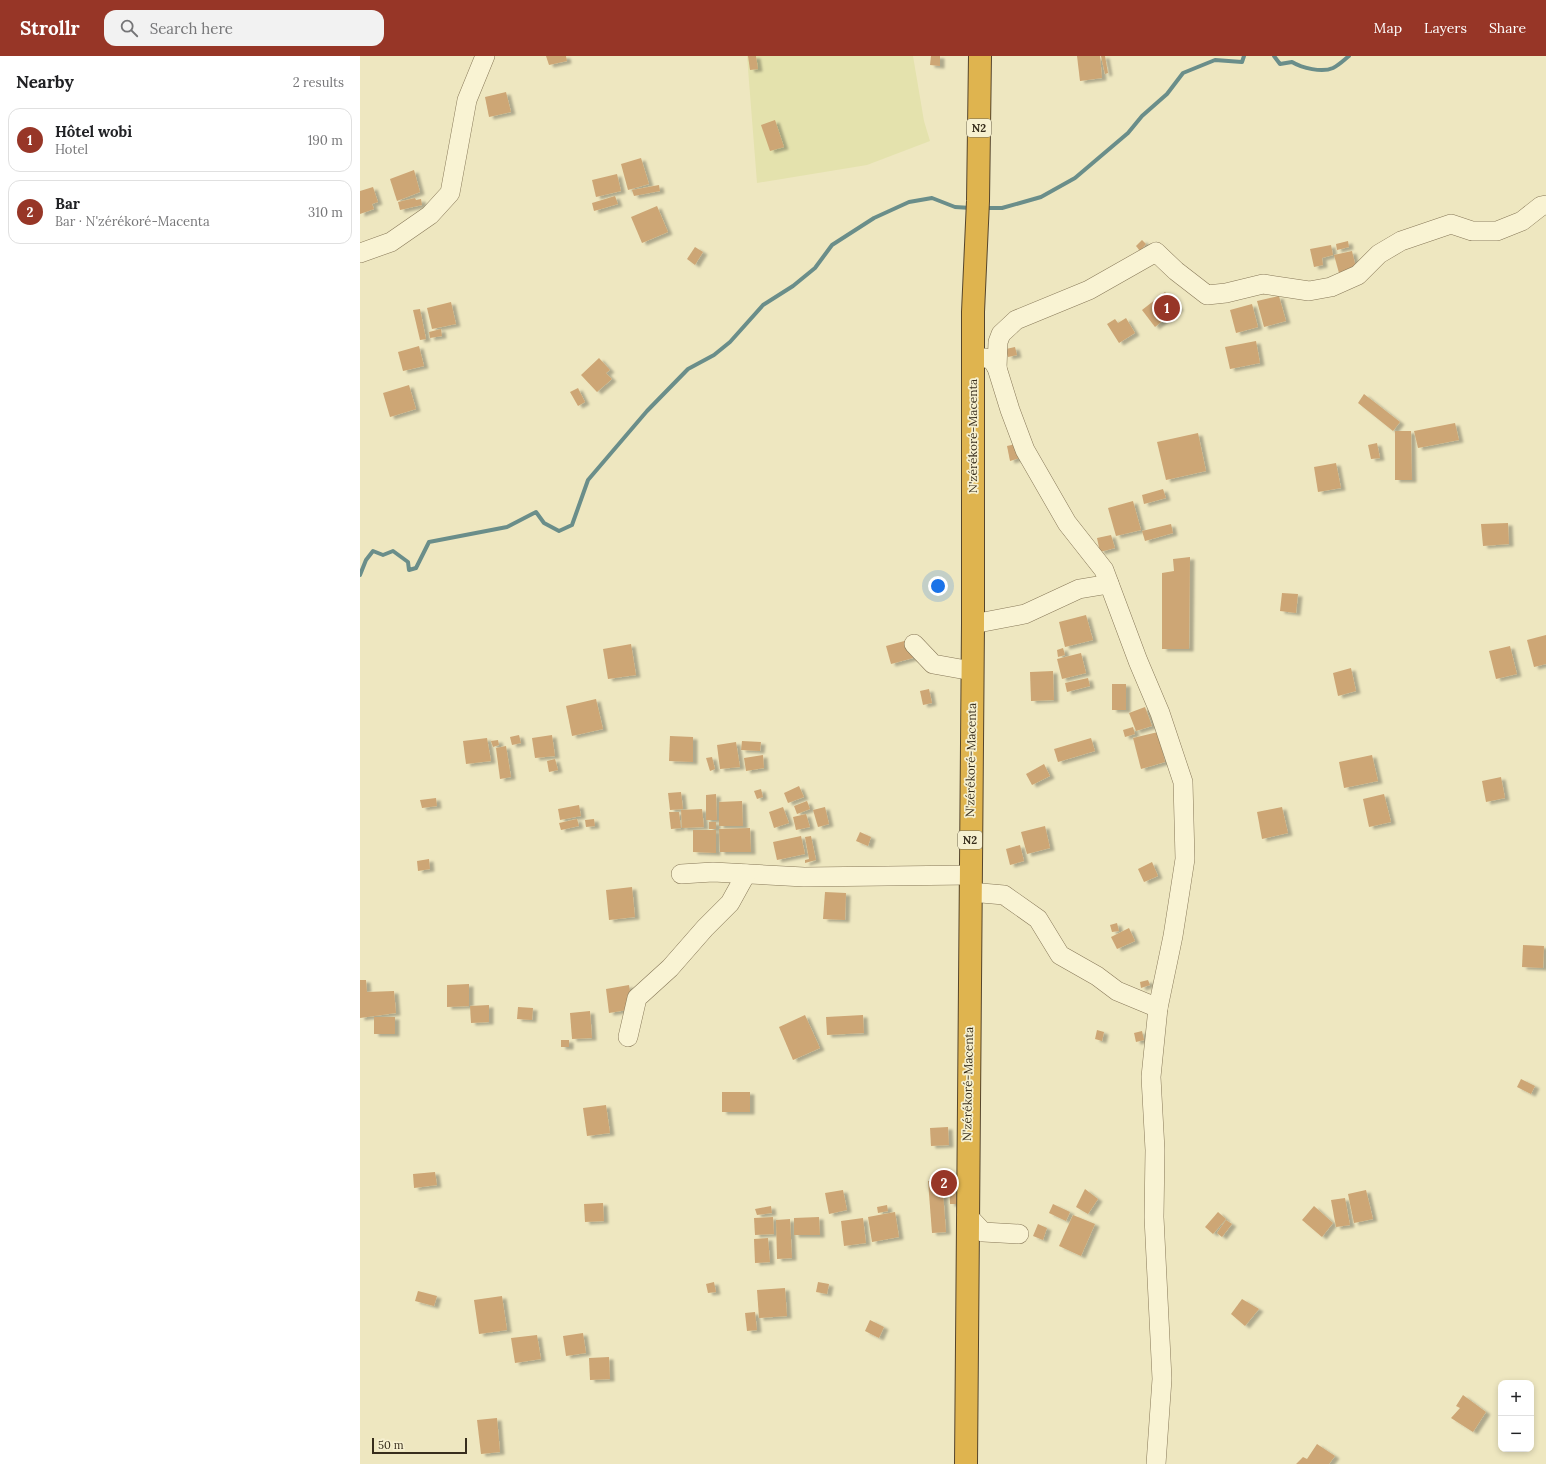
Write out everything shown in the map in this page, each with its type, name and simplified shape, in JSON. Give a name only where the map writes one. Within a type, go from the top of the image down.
[{"type":"highway","name":"N'zérékoré-Macenta","points":[[966,1464],[973,624],[973,358],[978,209],[980,56]]},
{"type":"street","points":[[360,253],[391,242],[430,215],[450,193],[467,100],[485,56]]},
{"type":"street","points":[[997,368],[998,342],[1001,334],[1016,320],[1089,290],[1156,252],[1176,271],[1207,295],[1226,293],[1263,284],[1309,291],[1331,286],[1358,275],[1379,254],[1401,241],[1451,224],[1472,230],[1497,231],[1522,221],[1541,206],[1546,205]]},
{"type":"street","points":[[973,358],[992,360],[997,368],[1010,410],[1025,450],[1067,523],[1104,570],[1138,662],[1160,713],[1183,782],[1185,859],[1173,936],[1158,1008],[1151,1077],[1155,1150],[1154,1217],[1162,1379],[1156,1464]]},
{"type":"street","points":[[973,624],[1025,614],[1079,589],[1109,584]]},
{"type":"street","points":[[914,644],[933,664],[972,671]]},
{"type":"street","points":[[680,874],[713,872],[970,884],[1004,896],[1038,919],[1060,955],[1097,976],[1117,991],[1158,1008]]},
{"type":"street","points":[[628,1037],[637,998],[670,968],[705,928],[730,903],[746,874]]},
{"type":"street","points":[[967,1215],[983,1232],[1019,1234]]},
{"type":"shaded area","points":[[747,56],[913,56],[924,121],[930,141],[867,165],[757,183]]},
{"type":"building","points":[[546,56],[566,56],[567,61],[549,65]]},
{"type":"building","points":[[748,56],[756,56],[758,69],[750,70]]},
{"type":"building","points":[[931,56],[940,56],[940,66],[930,65]]},
{"type":"building","points":[[1077,56],[1100,56],[1102,78],[1080,81]]},
{"type":"building","points":[[1101,56],[1105,56],[1108,73],[1105,74]]},
{"type":"building","points":[[506,92],[511,112],[489,117],[485,97]]},
{"type":"building","points":[[775,120],[784,147],[770,151],[761,125]]},
{"type":"building","points":[[641,158],[649,184],[628,190],[621,164]]},
{"type":"building","points":[[414,170],[420,192],[397,201],[390,179]]},
{"type":"building","points":[[617,174],[621,191],[596,197],[592,180]]},
{"type":"building","points":[[659,185],[660,191],[634,196],[632,190]]},
{"type":"building","points":[[373,187],[378,202],[372,204],[374,209],[360,214],[360,191]]},
{"type":"building","points":[[615,196],[618,204],[594,211],[592,203]]},
{"type":"building","points":[[415,198],[416,200],[421,199],[422,205],[400,210],[398,202]]},
{"type":"building","points":[[657,206],[668,232],[642,243],[631,217]]},
{"type":"building","points":[[1142,240],[1146,244],[1140,251],[1136,246]]},
{"type":"building","points":[[1348,241],[1349,247],[1337,250],[1336,244]]},
{"type":"building","points":[[1331,245],[1333,255],[1322,258],[1323,265],[1314,267],[1310,249]]},
{"type":"building","points":[[695,247],[703,252],[695,265],[687,259]]},
{"type":"building","points":[[1352,251],[1356,268],[1339,273],[1334,255]]},
{"type":"building","points":[[1165,292],[1179,308],[1155,327],[1142,310]]},
{"type":"building","points":[[1279,296],[1286,321],[1264,327],[1257,301]]},
{"type":"building","points":[[451,302],[456,324],[432,329],[427,308]]},
{"type":"building","points":[[1252,304],[1258,327],[1236,333],[1230,310]]},
{"type":"building","points":[[420,309],[426,339],[420,340],[413,310]]},
{"type":"building","points":[[1126,318],[1135,333],[1119,343],[1107,324],[1115,319],[1118,323]]},
{"type":"building","points":[[441,329],[442,336],[430,338],[429,332]]},
{"type":"building","points":[[1256,341],[1260,363],[1230,369],[1225,347]]},
{"type":"building","points":[[419,346],[424,366],[403,371],[398,352]]},
{"type":"building","points":[[1015,347],[1017,355],[1008,357],[1006,349]]},
{"type":"building","points":[[599,358],[610,370],[606,373],[612,379],[597,392],[581,375]]},
{"type":"building","points":[[409,385],[416,409],[390,417],[383,393]]},
{"type":"building","points":[[578,388],[585,402],[578,406],[570,392]]},
{"type":"building","points":[[1364,394],[1400,422],[1393,431],[1358,403]]},
{"type":"building","points":[[1455,423],[1459,440],[1418,448],[1414,431]]},
{"type":"building","points":[[1395,431],[1411,431],[1412,480],[1395,480]]},
{"type":"building","points":[[1198,433],[1206,471],[1166,480],[1157,442]]},
{"type":"building","points":[[1377,443],[1380,458],[1371,459],[1368,445]]},
{"type":"building","points":[[1016,444],[1020,458],[1010,461],[1007,446]]},
{"type":"building","points":[[1336,463],[1341,488],[1318,492],[1314,467]]},
{"type":"building","points":[[1163,489],[1166,498],[1144,504],[1142,495]]},
{"type":"building","points":[[1133,501],[1141,530],[1116,536],[1108,508]]},
{"type":"building","points":[[1508,523],[1509,544],[1483,546],[1481,524]]},
{"type":"building","points":[[1171,524],[1173,533],[1145,541],[1142,531]]},
{"type":"building","points":[[1111,535],[1115,548],[1100,552],[1097,538]]},
{"type":"building","points":[[1190,557],[1189,649],[1162,649],[1162,573],[1174,571],[1173,559]]},
{"type":"building","points":[[1282,593],[1298,594],[1296,613],[1280,611]]},
{"type":"building","points":[[1086,615],[1093,640],[1065,647],[1059,622]]},
{"type":"building","points":[[1546,635],[1546,664],[1534,667],[1527,640]]},
{"type":"building","points":[[908,640],[913,658],[891,664],[886,646]]},
{"type":"building","points":[[631,644],[636,675],[608,679],[603,649]]},
{"type":"building","points":[[1510,646],[1517,674],[1496,679],[1489,651]]},
{"type":"building","points":[[1063,648],[1065,655],[1058,657],[1057,650]]},
{"type":"building","points":[[1081,653],[1086,673],[1062,679],[1057,659]]},
{"type":"building","points":[[1351,668],[1356,691],[1338,696],[1333,673]]},
{"type":"building","points":[[1053,671],[1054,700],[1031,701],[1030,672]]},
{"type":"building","points":[[1088,678],[1090,686],[1067,692],[1065,683]]},
{"type":"building","points":[[1112,684],[1126,684],[1126,710],[1112,710]]},
{"type":"building","points":[[929,689],[932,703],[923,705],[920,691]]},
{"type":"building","points":[[596,699],[603,729],[572,736],[566,706]]},
{"type":"building","points":[[1145,707],[1152,726],[1136,731],[1129,713]]},
{"type":"building","points":[[1133,727],[1135,734],[1125,737],[1123,730]]},
{"type":"building","points":[[1158,732],[1165,762],[1141,769],[1133,738]]},
{"type":"building","points":[[519,735],[521,743],[512,745],[510,737]]},
{"type":"building","points":[[552,735],[555,756],[535,758],[532,738]]},
{"type":"building","points":[[670,736],[693,737],[693,762],[669,761]]},
{"type":"building","points":[[487,738],[491,761],[466,764],[463,741]]},
{"type":"building","points":[[1091,738],[1095,751],[1058,762],[1054,749]]},
{"type":"building","points":[[498,740],[499,745],[493,747],[491,741]]},
{"type":"building","points":[[742,741],[761,742],[760,751],[741,750]]},
{"type":"building","points":[[736,742],[740,767],[720,769],[717,745]]},
{"type":"building","points":[[506,746],[511,777],[500,779],[496,748]]},
{"type":"building","points":[[763,755],[764,768],[746,771],[744,758]]},
{"type":"building","points":[[1372,755],[1378,781],[1344,788],[1339,762]]},
{"type":"building","points":[[712,757],[715,769],[710,771],[706,758]]},
{"type":"building","points":[[555,759],[558,770],[549,772],[547,761]]},
{"type":"building","points":[[1044,764],[1050,776],[1032,785],[1026,774]]},
{"type":"building","points":[[1501,777],[1505,798],[1486,802],[1482,781]]},
{"type":"building","points":[[799,786],[804,797],[788,803],[784,793]]},
{"type":"building","points":[[761,789],[763,797],[757,799],[754,791]]},
{"type":"building","points":[[681,792],[683,809],[670,810],[668,793]]},
{"type":"building","points":[[716,794],[717,820],[706,820],[706,795]]},
{"type":"building","points":[[1384,794],[1391,822],[1369,827],[1363,799]]},
{"type":"building","points":[[436,798],[437,806],[422,808],[420,800]]},
{"type":"building","points":[[742,801],[743,826],[719,826],[719,802]]},
{"type":"building","points":[[807,801],[810,809],[797,814],[794,806]]},
{"type":"building","points":[[579,805],[581,816],[560,820],[558,809]]},
{"type":"building","points":[[783,807],[789,823],[774,828],[769,812]]},
{"type":"building","points":[[825,807],[829,824],[818,827],[813,810]]},
{"type":"building","points":[[1282,807],[1288,833],[1262,839],[1257,812]]},
{"type":"building","points":[[702,809],[704,827],[682,828],[681,810]]},
{"type":"building","points":[[669,812],[679,812],[681,828],[671,829]]},
{"type":"building","points":[[806,814],[810,827],[796,830],[793,817]]},
{"type":"building","points":[[577,819],[579,826],[561,830],[559,823]]},
{"type":"building","points":[[594,819],[595,826],[586,827],[585,820]]},
{"type":"building","points":[[709,822],[716,822],[716,829],[709,829]]},
{"type":"building","points":[[1045,826],[1050,848],[1027,854],[1021,832]]},
{"type":"building","points":[[750,828],[751,852],[720,852],[719,829]]},
{"type":"building","points":[[693,830],[716,830],[716,853],[693,852]]},
{"type":"building","points":[[860,832],[871,837],[868,846],[856,841]]},
{"type":"building","points":[[801,836],[805,854],[777,860],[773,842]]},
{"type":"building","points":[[811,836],[816,860],[805,863],[805,860],[809,859],[805,837]]},
{"type":"building","points":[[1020,845],[1024,861],[1010,865],[1006,849]]},
{"type":"building","points":[[429,859],[430,869],[418,871],[417,861]]},
{"type":"building","points":[[1152,862],[1158,876],[1144,882],[1138,869]]},
{"type":"building","points":[[632,887],[635,917],[609,920],[606,890]]},
{"type":"building","points":[[825,892],[846,893],[845,920],[823,919]]},
{"type":"building","points":[[1117,923],[1119,931],[1112,932],[1110,925]]},
{"type":"building","points":[[1129,928],[1135,941],[1117,949],[1111,937]]},
{"type":"building","points":[[1523,945],[1544,946],[1543,968],[1522,967]]},
{"type":"building","points":[[360,980],[366,980],[367,992],[394,991],[396,1013],[360,1018]]},
{"type":"building","points":[[1148,980],[1150,985],[1141,988],[1140,982]]},
{"type":"building","points":[[469,984],[469,1006],[447,1007],[447,985]]},
{"type":"building","points":[[629,985],[633,1009],[609,1013],[606,989]]},
{"type":"building","points":[[489,1005],[489,1022],[471,1023],[470,1006]]},
{"type":"building","points":[[518,1007],[533,1008],[532,1020],[517,1019]]},
{"type":"building","points":[[590,1011],[592,1038],[572,1039],[570,1013]]},
{"type":"building","points":[[805,1015],[820,1048],[793,1060],[779,1027]]},
{"type":"building","points":[[863,1015],[864,1033],[827,1035],[826,1017]]},
{"type":"building","points":[[374,1017],[395,1017],[395,1034],[374,1034]]},
{"type":"building","points":[[1097,1030],[1104,1032],[1102,1041],[1095,1039]]},
{"type":"building","points":[[1142,1031],[1144,1040],[1136,1042],[1134,1033]]},
{"type":"building","points":[[561,1040],[569,1040],[569,1047],[561,1047]]},
{"type":"building","points":[[1521,1079],[1535,1086],[1531,1094],[1517,1087]]},
{"type":"building","points":[[722,1092],[750,1092],[750,1112],[722,1112]]},
{"type":"building","points":[[606,1105],[610,1133],[587,1136],[583,1108]]},
{"type":"building","points":[[948,1127],[949,1145],[931,1146],[930,1128]]},
{"type":"building","points":[[435,1172],[437,1185],[414,1188],[413,1174]]},
{"type":"building","points":[[942,1179],[946,1232],[932,1233],[928,1181]]},
{"type":"building","points":[[956,1183],[957,1204],[950,1204],[949,1184]]},
{"type":"building","points":[[1085,1189],[1098,1199],[1088,1214],[1076,1207]]},
{"type":"building","points":[[843,1190],[847,1210],[829,1214],[825,1193]]},
{"type":"building","points":[[1366,1190],[1373,1219],[1354,1223],[1348,1194]]},
{"type":"building","points":[[1345,1198],[1350,1225],[1336,1227],[1331,1200]]},
{"type":"building","points":[[603,1203],[604,1221],[585,1222],[584,1204]]},
{"type":"building","points":[[1053,1204],[1070,1212],[1066,1221],[1049,1213]]},
{"type":"building","points":[[887,1205],[888,1211],[878,1213],[877,1207]]},
{"type":"building","points":[[771,1206],[772,1213],[757,1215],[755,1209]]},
{"type":"building","points":[[1314,1206],[1333,1223],[1322,1237],[1302,1220]]},
{"type":"building","points":[[895,1212],[899,1237],[872,1242],[868,1217]]},
{"type":"building","points":[[1218,1212],[1226,1219],[1213,1234],[1205,1227]]},
{"type":"building","points":[[1073,1215],[1095,1224],[1081,1256],[1059,1246]]},
{"type":"building","points":[[773,1217],[774,1234],[755,1235],[754,1218]]},
{"type":"building","points":[[819,1217],[820,1235],[794,1235],[794,1218]]},
{"type":"building","points":[[863,1218],[866,1243],[844,1246],[841,1221]]},
{"type":"building","points":[[790,1219],[792,1258],[777,1259],[776,1220]]},
{"type":"building","points":[[1226,1220],[1232,1224],[1222,1237],[1217,1233]]},
{"type":"building","points":[[1038,1224],[1047,1228],[1043,1240],[1033,1236]]},
{"type":"building","points":[[768,1238],[770,1262],[755,1263],[754,1239]]},
{"type":"building","points":[[714,1282],[716,1292],[708,1293],[706,1284]]},
{"type":"building","points":[[818,1282],[829,1284],[827,1294],[816,1292]]},
{"type":"building","points":[[785,1288],[787,1316],[759,1318],[757,1290]]},
{"type":"building","points":[[418,1291],[437,1296],[434,1306],[415,1301]]},
{"type":"building","points":[[502,1296],[507,1330],[479,1334],[474,1300]]},
{"type":"building","points":[[1242,1299],[1259,1309],[1245,1326],[1231,1314]]},
{"type":"building","points":[[755,1312],[757,1330],[747,1331],[745,1313]]},
{"type":"building","points":[[870,1320],[884,1327],[879,1338],[865,1331]]},
{"type":"building","points":[[583,1333],[586,1353],[566,1356],[563,1336]]},
{"type":"building","points":[[537,1335],[541,1359],[515,1363],[511,1338]]},
{"type":"building","points":[[609,1357],[610,1379],[590,1380],[589,1358]]},
{"type":"building","points":[[1463,1395],[1486,1412],[1473,1432],[1451,1418],[1460,1408],[1456,1406]]},
{"type":"building","points":[[497,1418],[500,1452],[481,1454],[477,1420]]},
{"type":"building","points":[[1317,1444],[1335,1456],[1329,1464],[1296,1464],[1303,1457],[1307,1459]]},
{"type":"waterway","points":[[984,208],[1002,208],[1041,197],[1075,178],[1128,133],[1142,116],[1167,94],[1183,73],[1215,60],[1242,62],[1244,56]]},
{"type":"waterway","points":[[1274,56],[1280,64],[1292,62],[1306,68],[1318,70],[1333,68],[1349,56]]},
{"type":"waterway","points":[[360,575],[366,560],[373,551],[383,555],[393,551],[408,562],[409,570],[416,568],[429,542],[507,527],[536,512],[544,523],[559,531],[572,525],[588,480],[647,411],[688,369],[714,355],[730,342],[763,305],[793,286],[815,268],[832,245],[874,218],[909,202],[932,198],[955,207],[971,208]]},
{"type":"place","name":"Hôtel wobi","points":[[1167,308]]},
{"type":"place","name":"Bar","points":[[944,1183]]}]
